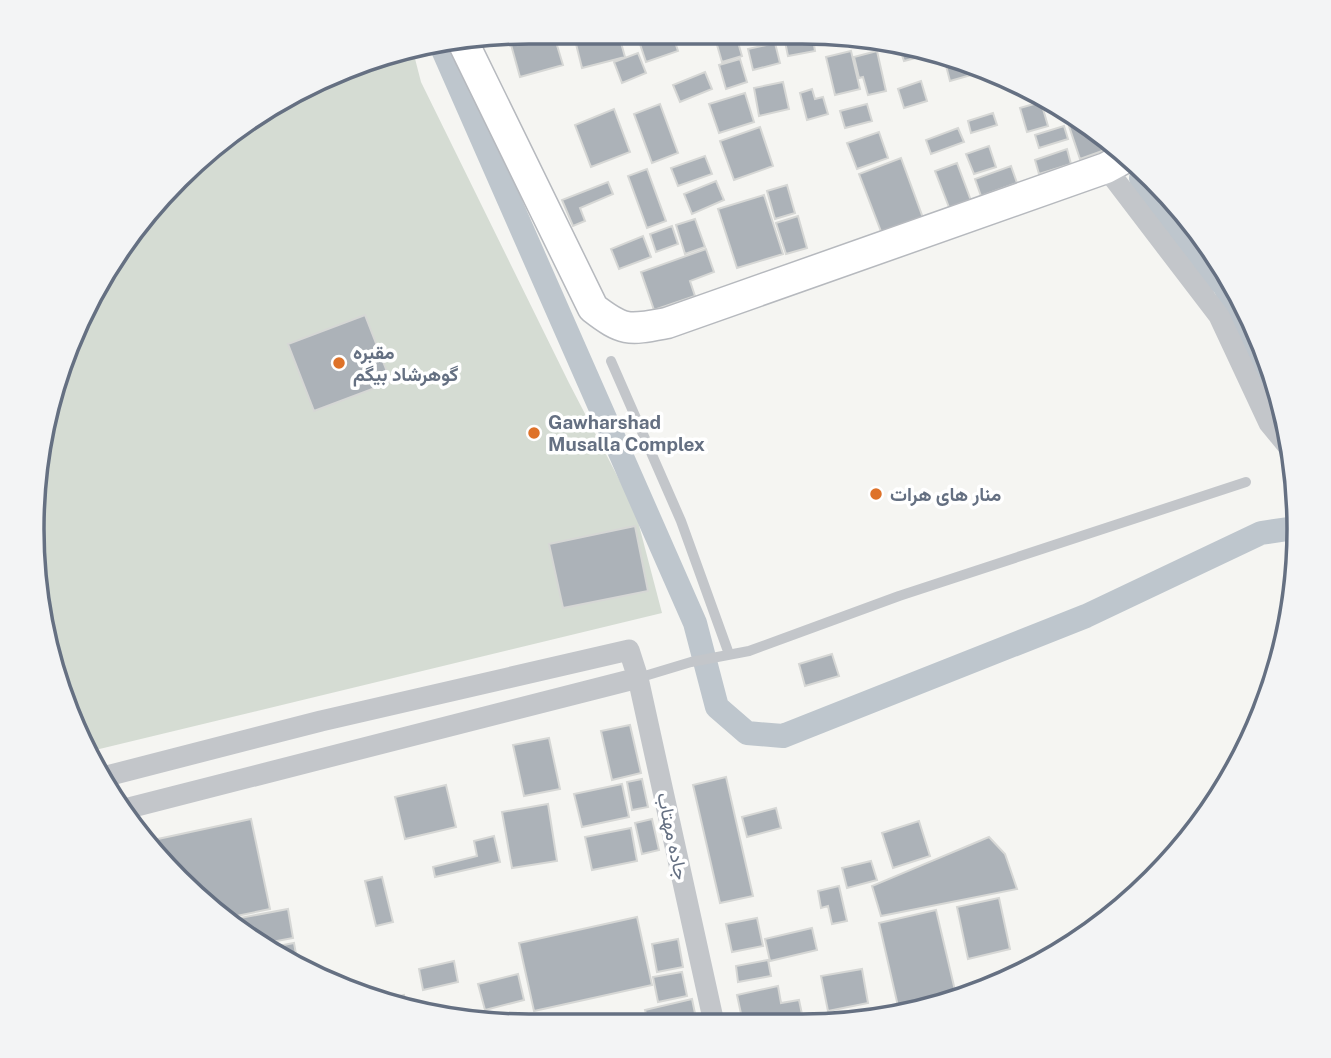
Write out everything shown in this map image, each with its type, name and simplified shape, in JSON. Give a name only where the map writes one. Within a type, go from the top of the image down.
[{"type":"main road","points":[[466,48],[593,308],[615,325],[634,329],[667,323],[1118,162]]},
{"type":"street","points":[[1118,162],[1219,316],[1269,423],[1278,434]]},
{"type":"street","name":"جاده مهتاب","points":[[111,775],[321,721],[629,650],[638,678],[712,1014]]},
{"type":"street","points":[[132,807],[638,678]]},
{"type":"lane","points":[[611,361],[681,521],[729,654]]},
{"type":"lane","points":[[638,678],[691,662],[749,651],[899,596],[1246,482]]},
{"type":"shaded area","points":[[415,57],[421,82],[569,383],[635,510],[662,613],[97,750],[81,715],[60,655],[48,592],[44,529],[48,466],[60,403],[81,343],[109,286],[164,209],[209,164],[234,144],[286,109],[314,94],[373,70]]},
{"type":"building","points":[[557,44],[563,65],[520,77],[511,45]]},
{"type":"building","points":[[576,44],[621,44],[625,57],[582,68]]},
{"type":"building","points":[[640,44],[676,44],[678,51],[646,62]]},
{"type":"building","points":[[717,44],[738,44],[742,56],[722,62]]},
{"type":"building","points":[[775,44],[780,63],[753,70],[748,49]]},
{"type":"building","points":[[786,44],[814,44],[815,51],[788,56]]},
{"type":"building","points":[[851,51],[860,89],[835,95],[826,57]]},
{"type":"building","points":[[877,51],[886,91],[868,95],[863,77],[859,78],[854,57]]},
{"type":"building","points":[[638,53],[646,73],[622,83],[614,62]]},
{"type":"building","points":[[902,54],[917,58],[904,61]]},
{"type":"building","points":[[740,59],[747,82],[726,89],[719,65]]},
{"type":"building","points":[[946,66],[971,75],[971,75],[950,81]]},
{"type":"building","points":[[705,72],[712,89],[680,102],[673,85]]},
{"type":"building","points":[[921,81],[927,101],[904,108],[898,89]]},
{"type":"building","points":[[783,82],[789,109],[759,116],[754,88]]},
{"type":"building","points":[[812,89],[815,99],[823,97],[828,114],[807,120],[800,93]]},
{"type":"building","points":[[745,93],[754,122],[719,133],[709,104]]},
{"type":"building","points":[[660,104],[678,153],[652,163],[634,114]]},
{"type":"building","points":[[867,104],[872,121],[845,128],[840,111]]},
{"type":"building","points":[[1035,104],[1043,108],[1048,126],[1027,132],[1020,108]]},
{"type":"building","points":[[614,109],[630,152],[591,167],[575,125]]},
{"type":"building","points":[[993,113],[997,125],[971,133],[968,121]]},
{"type":"building","points":[[1064,126],[1068,139],[1039,148],[1035,135]]},
{"type":"building","points":[[1069,126],[1072,126],[1105,150],[1080,159]]},
{"type":"building","points":[[760,127],[773,166],[734,180],[720,141]]},
{"type":"building","points":[[958,128],[964,142],[931,154],[926,140]]},
{"type":"building","points":[[879,132],[888,158],[857,169],[847,143]]},
{"type":"building","points":[[989,146],[996,167],[974,174],[966,154]]},
{"type":"building","points":[[1067,149],[1071,164],[1039,174],[1035,160]]},
{"type":"building","points":[[705,156],[712,174],[678,186],[671,168]]},
{"type":"building","points":[[901,158],[923,218],[882,234],[859,174]]},
{"type":"building","points":[[957,163],[973,206],[952,215],[935,171]]},
{"type":"building","points":[[1011,166],[1017,183],[981,196],[975,179]]},
{"type":"building","points":[[647,169],[666,221],[647,228],[628,176]]},
{"type":"building","points":[[716,181],[724,200],[692,214],[684,194]]},
{"type":"building","points":[[608,182],[613,194],[580,208],[585,221],[573,226],[562,200]]},
{"type":"building","points":[[787,185],[795,213],[775,219],[767,191]]},
{"type":"building","points":[[764,195],[783,254],[737,268],[718,209]]},
{"type":"building","points":[[798,216],[807,248],[786,254],[776,223]]},
{"type":"building","points":[[695,219],[705,247],[685,254],[676,225]]},
{"type":"building","points":[[672,226],[678,244],[656,252],[650,234]]},
{"type":"building","points":[[643,236],[651,257],[619,269],[611,249]]},
{"type":"building","points":[[706,249],[714,272],[690,281],[695,296],[654,310],[641,272]]},
{"type":"building","name":"مقبره گوهرشاد بیگم","points":[[365,315],[391,382],[314,411],[288,344]]},
{"type":"building","points":[[635,526],[648,591],[563,608],[549,544]]},
{"type":"building","points":[[832,654],[839,676],[805,686],[799,664]]},
{"type":"building","points":[[630,725],[641,773],[612,780],[601,731]]},
{"type":"building","points":[[549,738],[560,789],[524,796],[513,745]]},
{"type":"building","points":[[726,777],[753,896],[720,903],[693,785]]},
{"type":"building","points":[[642,779],[648,807],[632,810],[627,782]]},
{"type":"building","points":[[622,784],[629,817],[582,827],[574,794]]},
{"type":"building","points":[[446,785],[456,827],[405,839],[395,797]]},
{"type":"building","points":[[548,804],[557,861],[512,868],[502,812]]},
{"type":"building","points":[[776,808],[781,828],[747,837],[742,817]]},
{"type":"building","points":[[251,819],[270,909],[237,916],[209,894],[156,839]]},
{"type":"building","points":[[652,819],[659,850],[642,854],[635,823]]},
{"type":"building","points":[[919,821],[930,856],[893,868],[882,833]]},
{"type":"building","points":[[631,828],[637,861],[592,870],[585,837]]},
{"type":"building","points":[[494,836],[500,862],[435,877],[433,867],[477,856],[474,841]]},
{"type":"building","points":[[989,837],[1005,854],[1017,889],[881,916],[872,886]]},
{"type":"building","points":[[871,861],[877,880],[847,888],[842,868]]},
{"type":"building","points":[[382,877],[393,922],[376,926],[365,881]]},
{"type":"building","points":[[839,886],[847,921],[832,924],[828,906],[821,908],[818,891]]},
{"type":"building","points":[[999,898],[1010,949],[968,959],[957,907]]},
{"type":"building","points":[[288,909],[293,938],[274,942],[240,918]]},
{"type":"building","points":[[936,910],[955,989],[898,1005],[879,923]]},
{"type":"building","points":[[637,917],[652,985],[534,1011],[519,943]]},
{"type":"building","points":[[757,918],[763,946],[732,952],[726,924]]},
{"type":"building","points":[[812,928],[817,950],[770,961],[765,939]]},
{"type":"building","points":[[678,939],[683,967],[657,972],[652,944]]},
{"type":"building","points":[[294,943],[296,954],[286,949],[281,946]]},
{"type":"building","points":[[768,960],[771,976],[738,982],[736,966]]},
{"type":"building","points":[[454,961],[458,982],[423,990],[419,969]]},
{"type":"building","points":[[862,969],[868,1003],[828,1011],[821,976]]},
{"type":"building","points":[[682,972],[687,996],[658,1002],[653,977]]},
{"type":"building","points":[[518,974],[524,1000],[485,1010],[478,984]]},
{"type":"building","points":[[778,986],[781,1003],[799,1000],[802,1014],[741,1014],[737,995]]},
{"type":"building","points":[[692,999],[695,1014],[646,1014],[645,1010]]},
{"type":"waterway","points":[[444,51],[695,623],[717,707],[747,733],[783,736],[1086,616],[1261,533],[1287,529]]},
{"type":"waterway","points":[[1143,184],[1151,209],[1191,257],[1218,280]]},
{"type":"place","name":"مقبره گوهرشاد بیگم","points":[[339,363]]},
{"type":"place","name":"Gawharshad Musalla Complex","points":[[534,433]]},
{"type":"place","name":"منار های هرات","points":[[876,494]]}]
